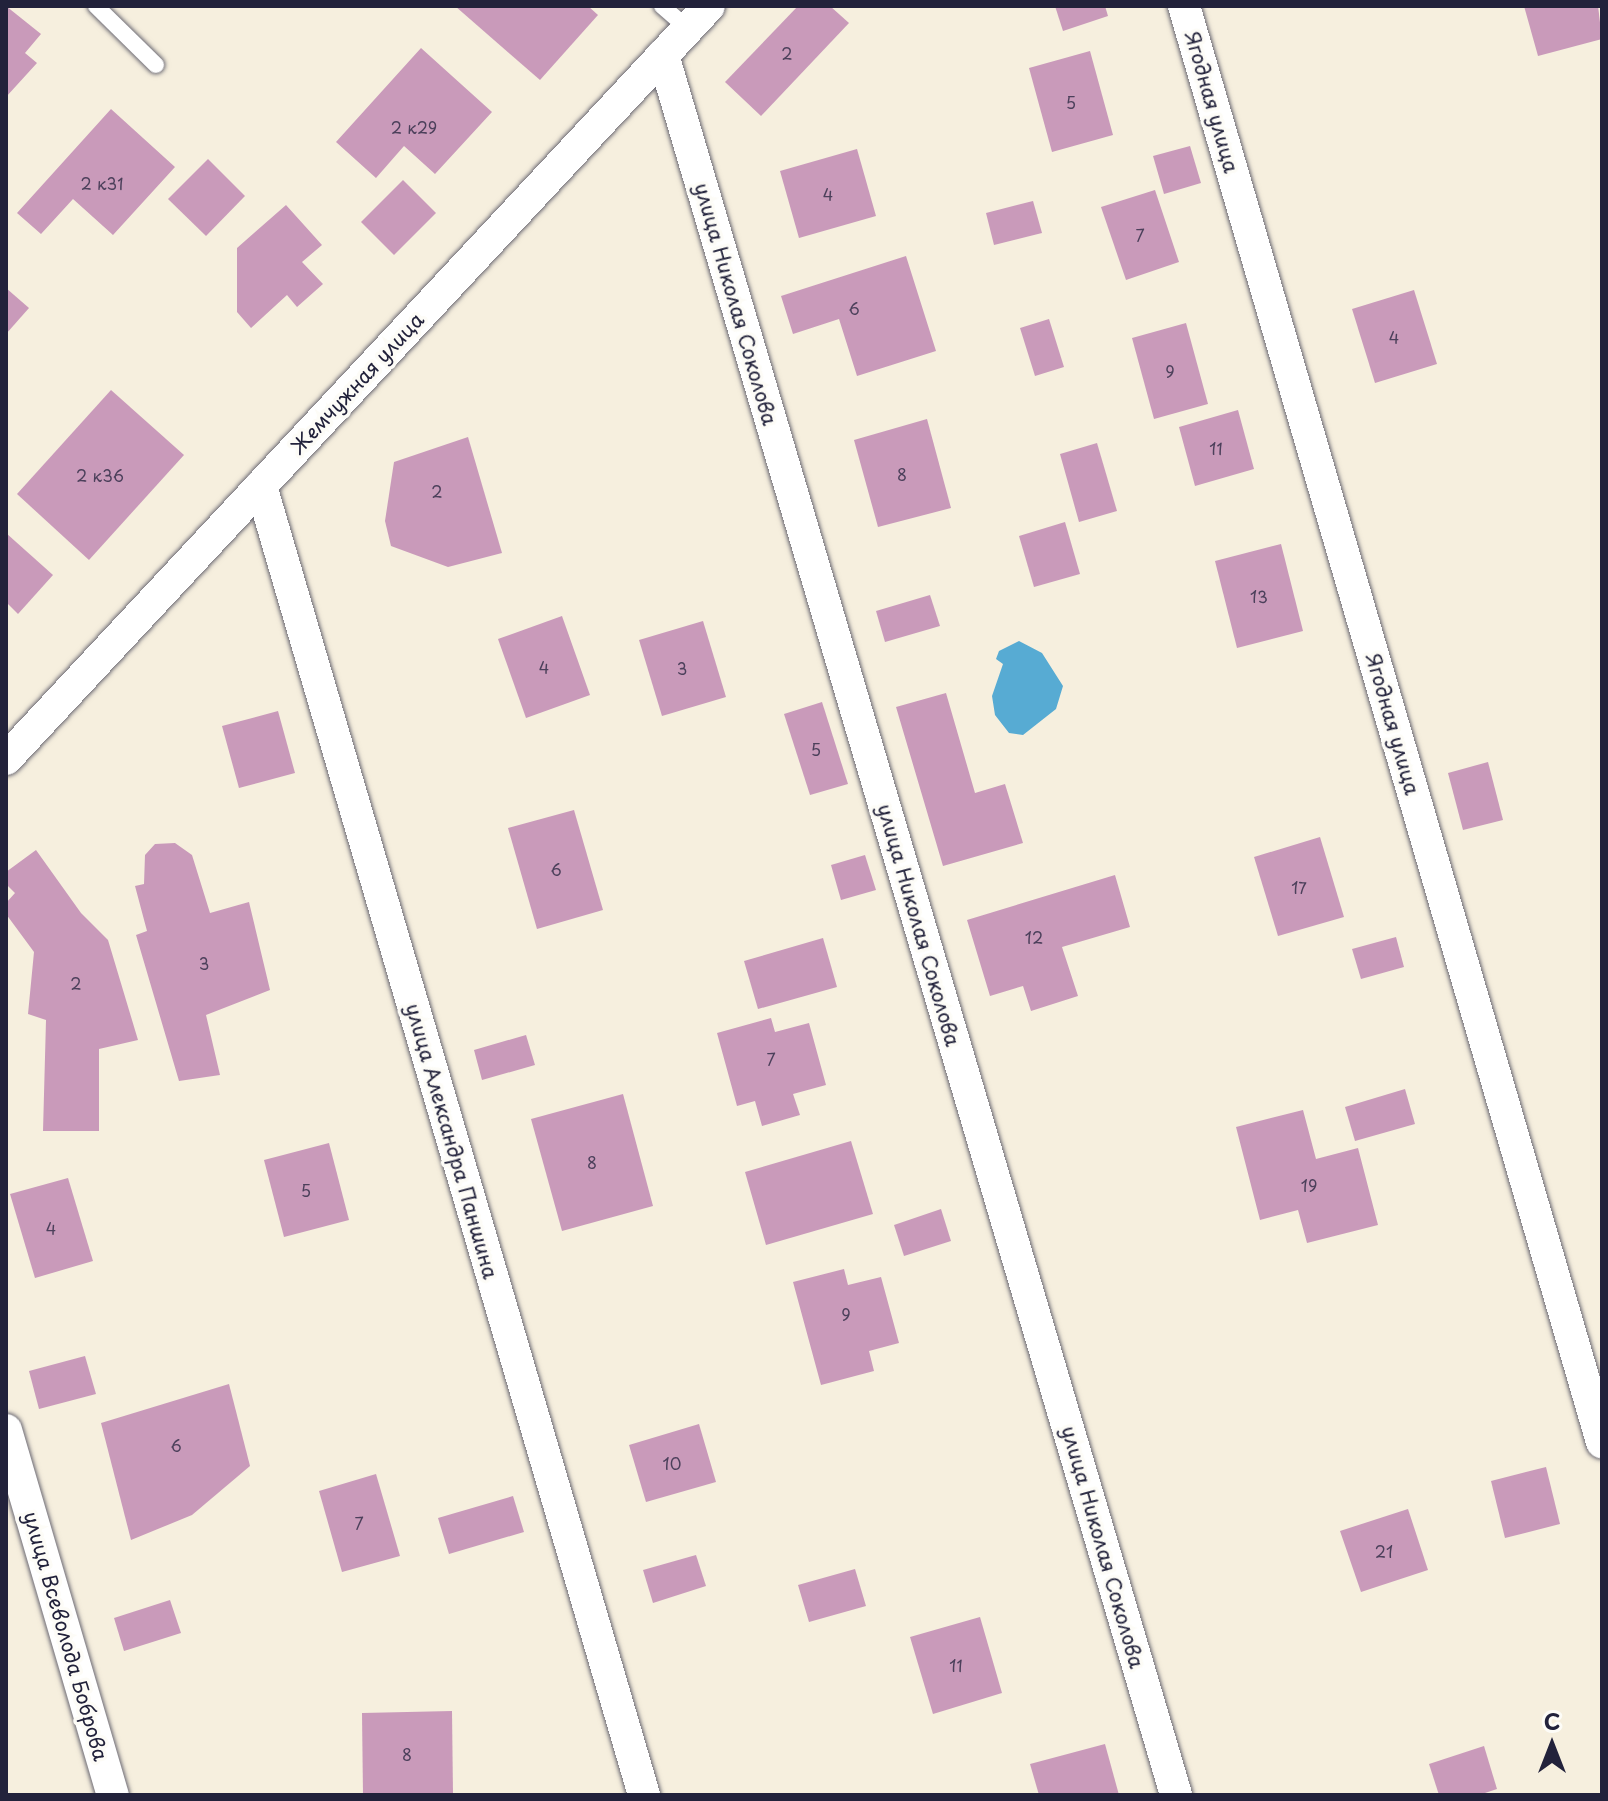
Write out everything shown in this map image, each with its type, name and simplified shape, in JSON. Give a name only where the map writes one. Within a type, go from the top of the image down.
[{"type":"street","name":"Ягодная улица","points":[[1184,6],[1602,1442]]},
{"type":"street","name":"Жемчужная улица","points":[[6,759],[698,18]]},
{"type":"street","name":"улица Николая Соколова","points":[[663,55],[1176,1795]]},
{"type":"street","name":"улица Александра Паншина","points":[[261,486],[644,1795]]},
{"type":"street","name":"улица Всеволода Боброва","points":[[6,1430],[113,1795]]},
{"type":"lane","points":[[96,6],[156,65]]},
{"type":"lane","points":[[662,6],[698,18]]},
{"type":"water","points":[[1019,641],[1042,653],[1063,686],[1056,709],[1023,735],[1009,733],[995,715],[992,696],[1003,664],[996,659],[999,651]]},
{"type":"building","points":[[6,6],[41,34],[25,53],[37,63],[6,97]]},
{"type":"building","points":[[455,6],[588,6],[598,15],[540,80]]},
{"type":"building","points":[[798,6],[830,6],[849,23],[761,116],[725,82]]},
{"type":"building","points":[[1055,6],[1105,6],[1108,16],[1063,31]]},
{"type":"building","points":[[1524,6],[1598,6],[1602,39],[1538,56]]},
{"type":"building","points":[[421,48],[492,112],[435,174],[404,146],[376,178],[336,142]]},
{"type":"building","points":[[1090,51],[1113,135],[1052,152],[1029,68]]},
{"type":"building","points":[[111,109],[175,167],[113,235],[73,199],[41,234],[17,213]]},
{"type":"building","points":[[1190,146],[1201,183],[1164,194],[1153,156]]},
{"type":"building","points":[[857,149],[876,216],[799,238],[780,171]]},
{"type":"building","points":[[208,159],[245,196],[206,236],[168,199]]},
{"type":"building","points":[[403,180],[436,213],[394,255],[361,222]]},
{"type":"building","points":[[1155,190],[1179,262],[1126,280],[1101,207]]},
{"type":"building","points":[[1033,201],[1042,233],[994,245],[986,213]]},
{"type":"building","points":[[286,205],[322,245],[302,262],[323,284],[297,307],[287,295],[251,328],[237,312],[237,248]]},
{"type":"building","points":[[906,256],[936,351],[857,376],[839,319],[793,334],[781,296]]},
{"type":"building","points":[[6,288],[29,308],[6,334]]},
{"type":"building","points":[[1414,290],[1437,364],[1375,383],[1352,309]]},
{"type":"building","points":[[1049,319],[1064,367],[1035,376],[1020,328]]},
{"type":"building","points":[[1186,323],[1208,404],[1154,419],[1132,338]]},
{"type":"building","points":[[111,390],[184,455],[89,560],[17,494]]},
{"type":"building","points":[[1238,410],[1254,469],[1195,486],[1179,427]]},
{"type":"building","points":[[927,419],[951,508],[878,527],[854,440]]},
{"type":"building","points":[[468,437],[502,553],[448,567],[391,546],[385,521],[394,462]]},
{"type":"building","points":[[1097,443],[1117,511],[1079,522],[1060,454]]},
{"type":"building","points":[[1065,522],[1080,574],[1034,587],[1019,536]]},
{"type":"building","points":[[6,533],[53,575],[18,614],[6,602]]},
{"type":"building","points":[[1281,544],[1303,631],[1237,648],[1215,561]]},
{"type":"building","points":[[930,595],[940,626],[885,642],[876,611]]},
{"type":"building","points":[[562,616],[590,695],[526,718],[498,639]]},
{"type":"building","points":[[703,621],[726,697],[662,716],[639,640]]},
{"type":"building","points":[[946,693],[975,793],[1005,784],[1023,843],[943,866],[896,707]]},
{"type":"building","points":[[822,702],[848,784],[810,795],[784,714]]},
{"type":"building","points":[[278,711],[295,773],[239,788],[222,726]]},
{"type":"building","points":[[1488,762],[1503,820],[1463,830],[1448,773]]},
{"type":"building","points":[[574,810],[603,910],[537,929],[508,828]]},
{"type":"building","points":[[1320,837],[1344,917],[1278,936],[1254,857]]},
{"type":"building","points":[[175,843],[192,855],[210,913],[249,902],[270,990],[206,1015],[220,1075],[179,1081],[136,935],[147,931],[135,886],[144,884],[145,855],[155,844]]},
{"type":"building","points":[[36,850],[81,913],[108,940],[138,1040],[99,1049],[99,1131],[43,1131],[46,1020],[28,1014],[34,952],[6,914],[6,903],[15,893],[6,884],[6,872]]},
{"type":"building","points":[[865,855],[876,890],[841,900],[831,865]]},
{"type":"building","points":[[1115,875],[1130,927],[1062,947],[1078,996],[1031,1011],[1023,986],[990,996],[967,920]]},
{"type":"building","points":[[1396,937],[1404,967],[1361,979],[1352,949]]},
{"type":"building","points":[[823,938],[837,987],[758,1009],[744,961]]},
{"type":"building","points":[[771,1018],[775,1032],[809,1023],[826,1085],[793,1094],[800,1115],[762,1126],[755,1101],[737,1106],[717,1033]]},
{"type":"building","points":[[526,1035],[535,1065],[482,1080],[474,1050]]},
{"type":"building","points":[[1405,1089],[1415,1124],[1355,1141],[1345,1107]]},
{"type":"building","points":[[623,1094],[653,1206],[562,1231],[531,1119]]},
{"type":"building","points":[[1303,1110],[1316,1159],[1358,1148],[1378,1225],[1307,1243],[1298,1210],[1260,1220],[1236,1127]]},
{"type":"building","points":[[851,1141],[873,1214],[766,1245],[745,1172]]},
{"type":"building","points":[[329,1143],[349,1220],[284,1237],[264,1160]]},
{"type":"building","points":[[68,1178],[93,1261],[35,1278],[10,1194]]},
{"type":"building","points":[[941,1209],[951,1241],[904,1256],[894,1225]]},
{"type":"building","points":[[844,1269],[848,1285],[881,1277],[899,1343],[869,1351],[874,1371],[821,1385],[793,1282]]},
{"type":"building","points":[[85,1356],[96,1394],[39,1409],[29,1371]]},
{"type":"building","points":[[229,1384],[250,1466],[192,1515],[131,1540],[101,1423]]},
{"type":"building","points":[[699,1424],[716,1482],[646,1502],[629,1445]]},
{"type":"building","points":[[1546,1467],[1560,1524],[1505,1538],[1491,1481]]},
{"type":"building","points":[[376,1474],[400,1556],[342,1572],[319,1491]]},
{"type":"building","points":[[513,1496],[524,1532],[449,1554],[438,1518]]},
{"type":"building","points":[[1408,1509],[1428,1570],[1361,1592],[1340,1531]]},
{"type":"building","points":[[696,1555],[706,1586],[653,1603],[643,1570]]},
{"type":"building","points":[[855,1569],[866,1606],[809,1622],[798,1585]]},
{"type":"building","points":[[170,1600],[181,1633],[124,1651],[114,1618]]},
{"type":"building","points":[[980,1617],[1002,1693],[933,1714],[910,1637]]},
{"type":"building","points":[[452,1711],[453,1795],[363,1795],[362,1713]]},
{"type":"building","points":[[1105,1744],[1119,1795],[1039,1795],[1030,1764]]},
{"type":"building","points":[[1484,1746],[1497,1789],[1479,1795],[1439,1795],[1429,1764]]}]
